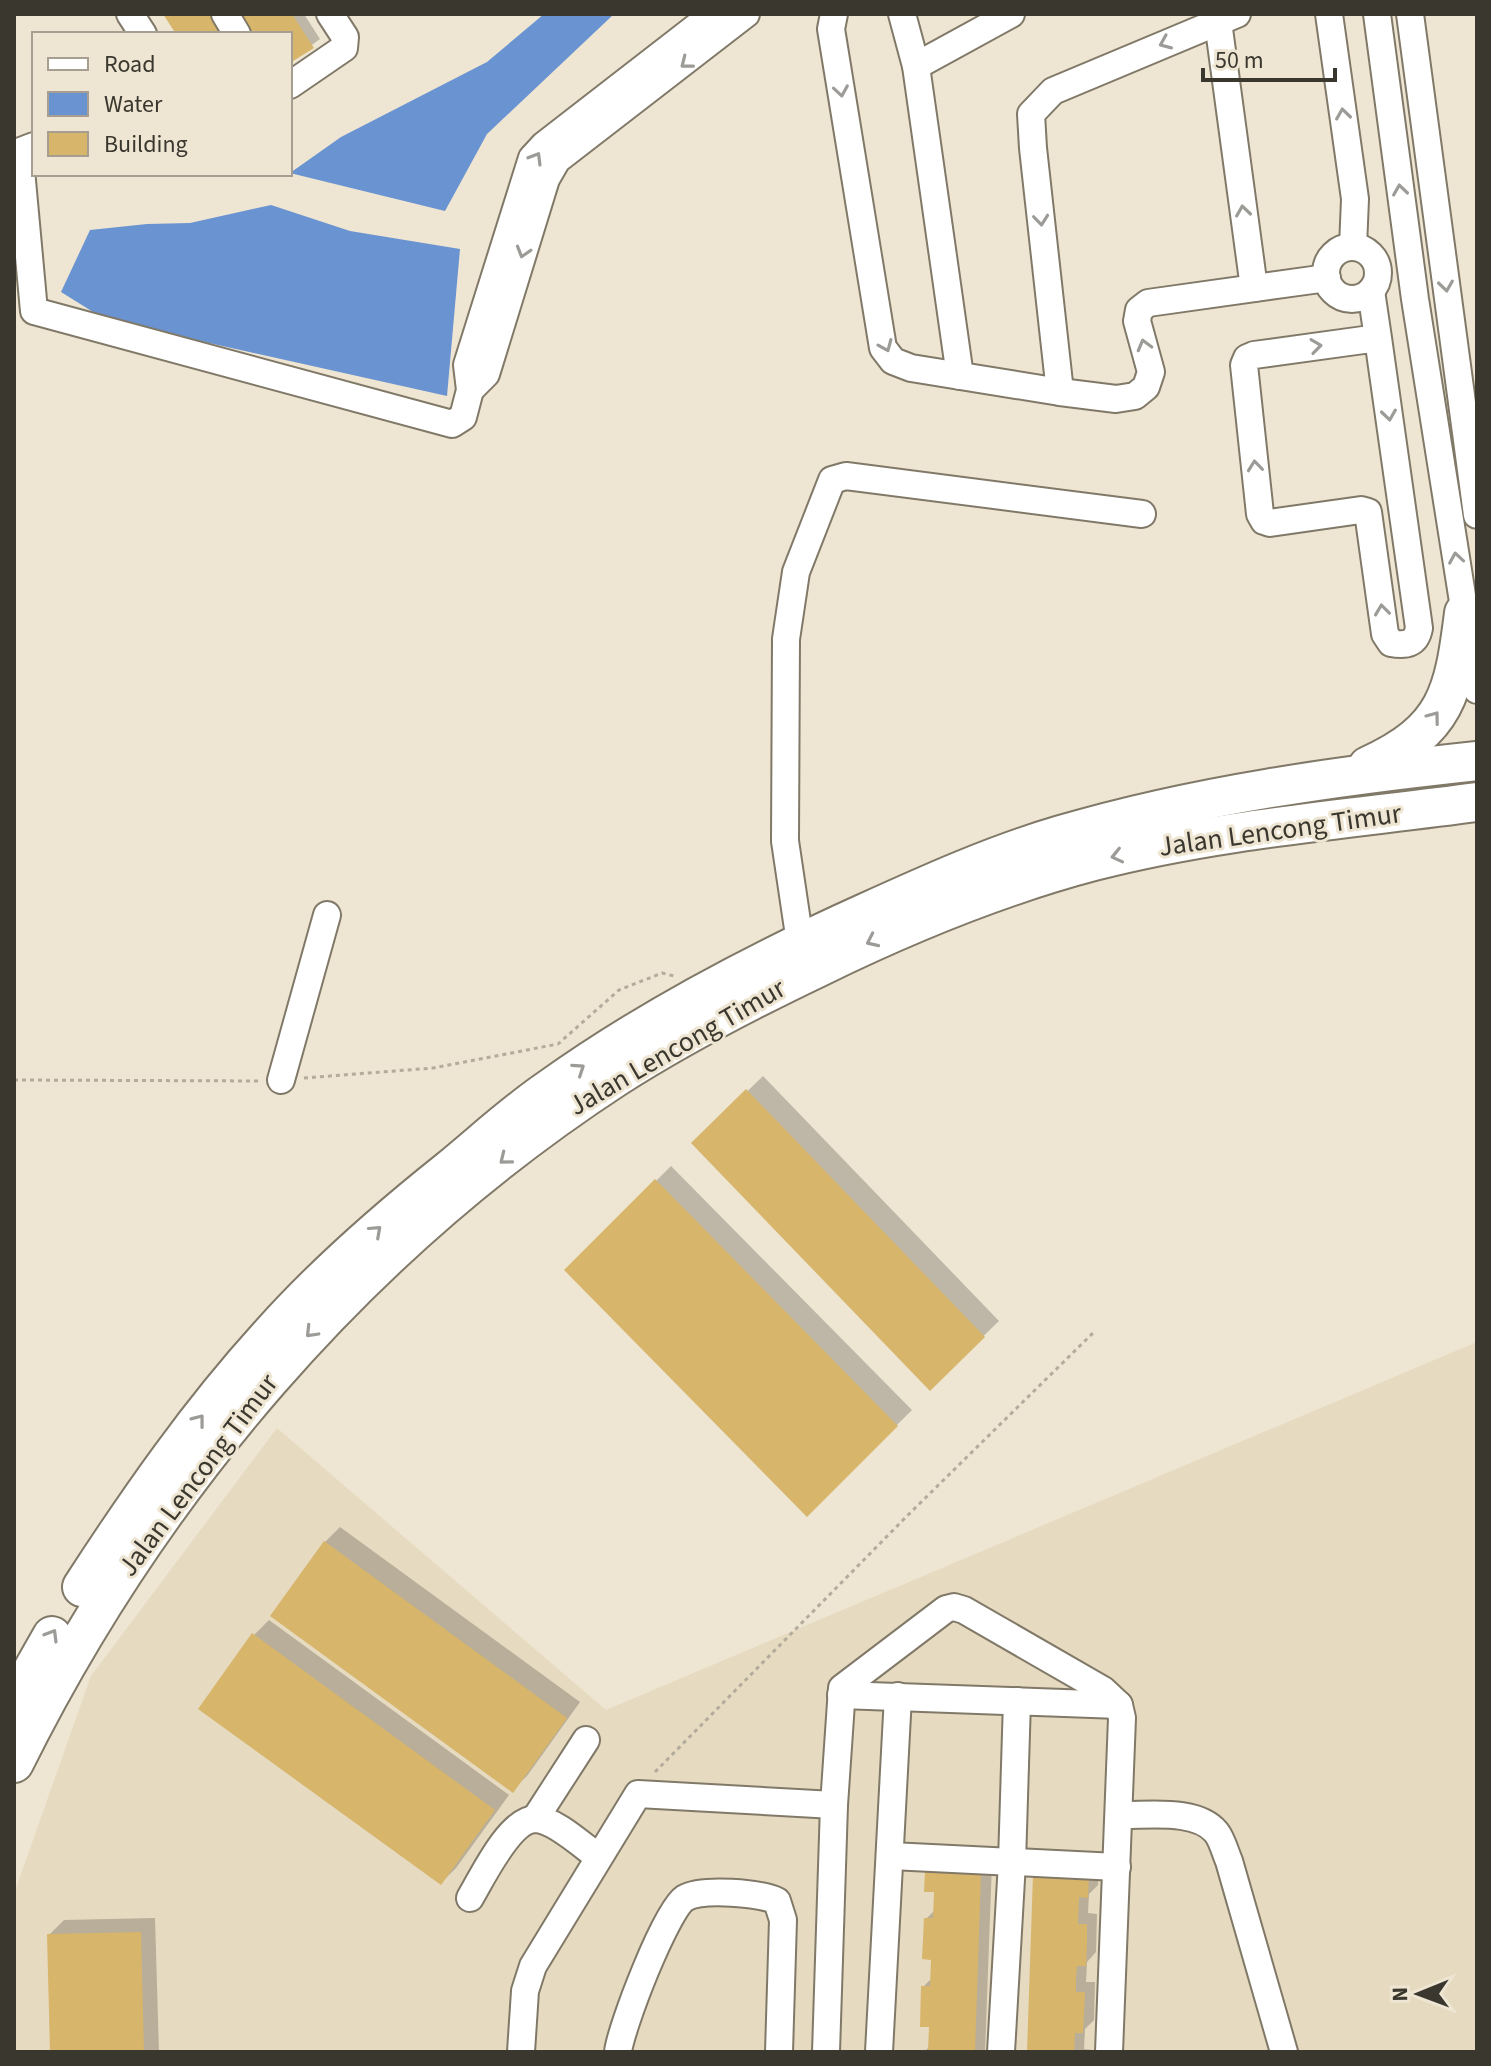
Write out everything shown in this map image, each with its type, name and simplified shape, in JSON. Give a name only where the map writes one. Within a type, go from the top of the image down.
[{"type":"highway","points":[[1348,775],[1391,756],[1418,737],[1434,720],[1448,699],[1457,669],[1464,613]]},
{"type":"highway","name":"Jalan Lencong Timur","points":[[14,1703],[76,1596],[166,1463],[260,1346],[319,1284],[427,1187],[543,1094],[659,1017],[800,942],[958,872],[1062,835],[1251,791],[1348,775],[1477,761]]},
{"type":"highway","points":[[1193,840],[1285,812],[1477,779]]},
{"type":"highway","name":"Jalan Lencong Timur","points":[[14,1763],[84,1631],[166,1510],[285,1361],[395,1251],[511,1153],[579,1103],[663,1049],[784,983],[943,911],[1031,880],[1092,862],[1193,840],[1477,802]]},
{"type":"street","points":[[130,14],[142,32]]},
{"type":"street","points":[[225,14],[236,32]]},
{"type":"street","points":[[292,84],[344,48],[345,37],[330,14]]},
{"type":"street","points":[[32,147],[21,151],[20,159],[34,311],[452,424],[463,417],[470,390],[467,365],[532,158],[544,145],[713,14]]},
{"type":"street","points":[[470,390],[486,374],[546,179],[557,160],[746,14]]},
{"type":"street","points":[[834,14],[831,29],[883,348],[893,361],[911,368],[1060,392],[1116,399],[1135,396],[1146,387],[1151,372],[1137,321],[1139,310],[1148,303],[1327,278]]},
{"type":"street","points":[[902,14],[916,66],[960,376]]},
{"type":"street","points":[[916,66],[1011,14]]},
{"type":"street","points":[[1329,14],[1355,199],[1369,270],[1419,628],[1417,637],[1411,643],[1400,645],[1391,643],[1385,634],[1368,512],[1361,510],[1270,523],[1264,521],[1260,514],[1244,365],[1247,358],[1254,355],[1378,338]]},
{"type":"street","points":[[1377,14],[1415,299],[1477,690]]},
{"type":"street","points":[[1410,14],[1477,515]]},
{"type":"street","points":[[1060,392],[1031,114],[1053,91],[1224,16],[1254,288]]},
{"type":"street","points":[[1405,225],[1369,270],[1357,299],[1334,292],[1327,278],[1333,256],[1345,248],[1369,270],[1415,299]]},
{"type":"street","points":[[800,942],[785,841],[786,639],[796,572],[832,480],[846,476],[1142,514]]},
{"type":"street","points":[[281,1080],[327,915]]},
{"type":"street","points":[[826,2052],[841,1695],[846,1683],[946,1609],[954,1607],[1103,1690],[1119,1705],[1122,1718],[1109,2052]]},
{"type":"street","points":[[841,1695],[1119,1705]]},
{"type":"street","points":[[879,2052],[898,1696]]},
{"type":"street","points":[[1001,2052],[1017,1701]]},
{"type":"street","points":[[535,1819],[586,1740]]},
{"type":"street","points":[[521,2052],[525,1991],[533,1966],[638,1794],[834,1805]]},
{"type":"street","points":[[1119,1815],[1185,1817],[1204,1822],[1218,1833],[1229,1861],[1284,2052]]},
{"type":"street","points":[[470,1898],[503,1844],[520,1823],[535,1819],[566,1833],[598,1857]]},
{"type":"street","points":[[891,1856],[1117,1867]]},
{"type":"street","points":[[618,2052],[626,2021],[669,1917],[686,1898],[697,1894],[763,1895],[777,1901],[783,1920],[779,2052]]},
{"type":"path","points":[[14,1080],[252,1082],[433,1068],[558,1044],[619,990],[662,973],[674,976]]},
{"type":"path","points":[[638,1794],[658,1768],[733,1691],[1095,1331]]},
{"type":"shaded area","points":[[1477,1342],[1477,2052],[14,2052],[14,1894],[91,1676],[277,1428],[606,1710]]},
{"type":"water","points":[[544,14],[614,14],[487,134],[445,211],[292,173],[341,137],[487,62]]},
{"type":"water","points":[[271,205],[350,231],[460,249],[447,396],[106,320],[61,292],[90,230],[190,223]]},
{"type":"building","points":[[163,14],[215,14],[227,32],[175,32]]},
{"type":"building","points":[[240,14],[292,14],[314,48],[292,62],[292,32],[251,32]]},
{"type":"building","points":[[746,1089],[985,1337],[930,1391],[691,1143]]},
{"type":"building","points":[[655,1179],[898,1426],[807,1517],[564,1270]]},
{"type":"building","points":[[324,1541],[567,1718],[513,1793],[270,1616]]},
{"type":"building","points":[[252,1633],[495,1810],[441,1885],[198,1709]]},
{"type":"building","points":[[925,1871],[981,1873],[975,2052],[928,2052],[929,2027],[920,2027],[921,1986],[930,1986],[931,1960],[922,1959],[924,1918],[933,1918],[934,1892],[924,1892]]},
{"type":"building","points":[[1033,1875],[1089,1877],[1088,1898],[1079,1897],[1078,1924],[1087,1924],[1087,1945],[1086,1966],[1077,1966],[1076,1992],[1085,1992],[1083,2033],[1075,2033],[1074,2052],[1027,2052]]},
{"type":"building","points":[[141,1932],[144,2052],[50,2052],[47,1934]]}]
